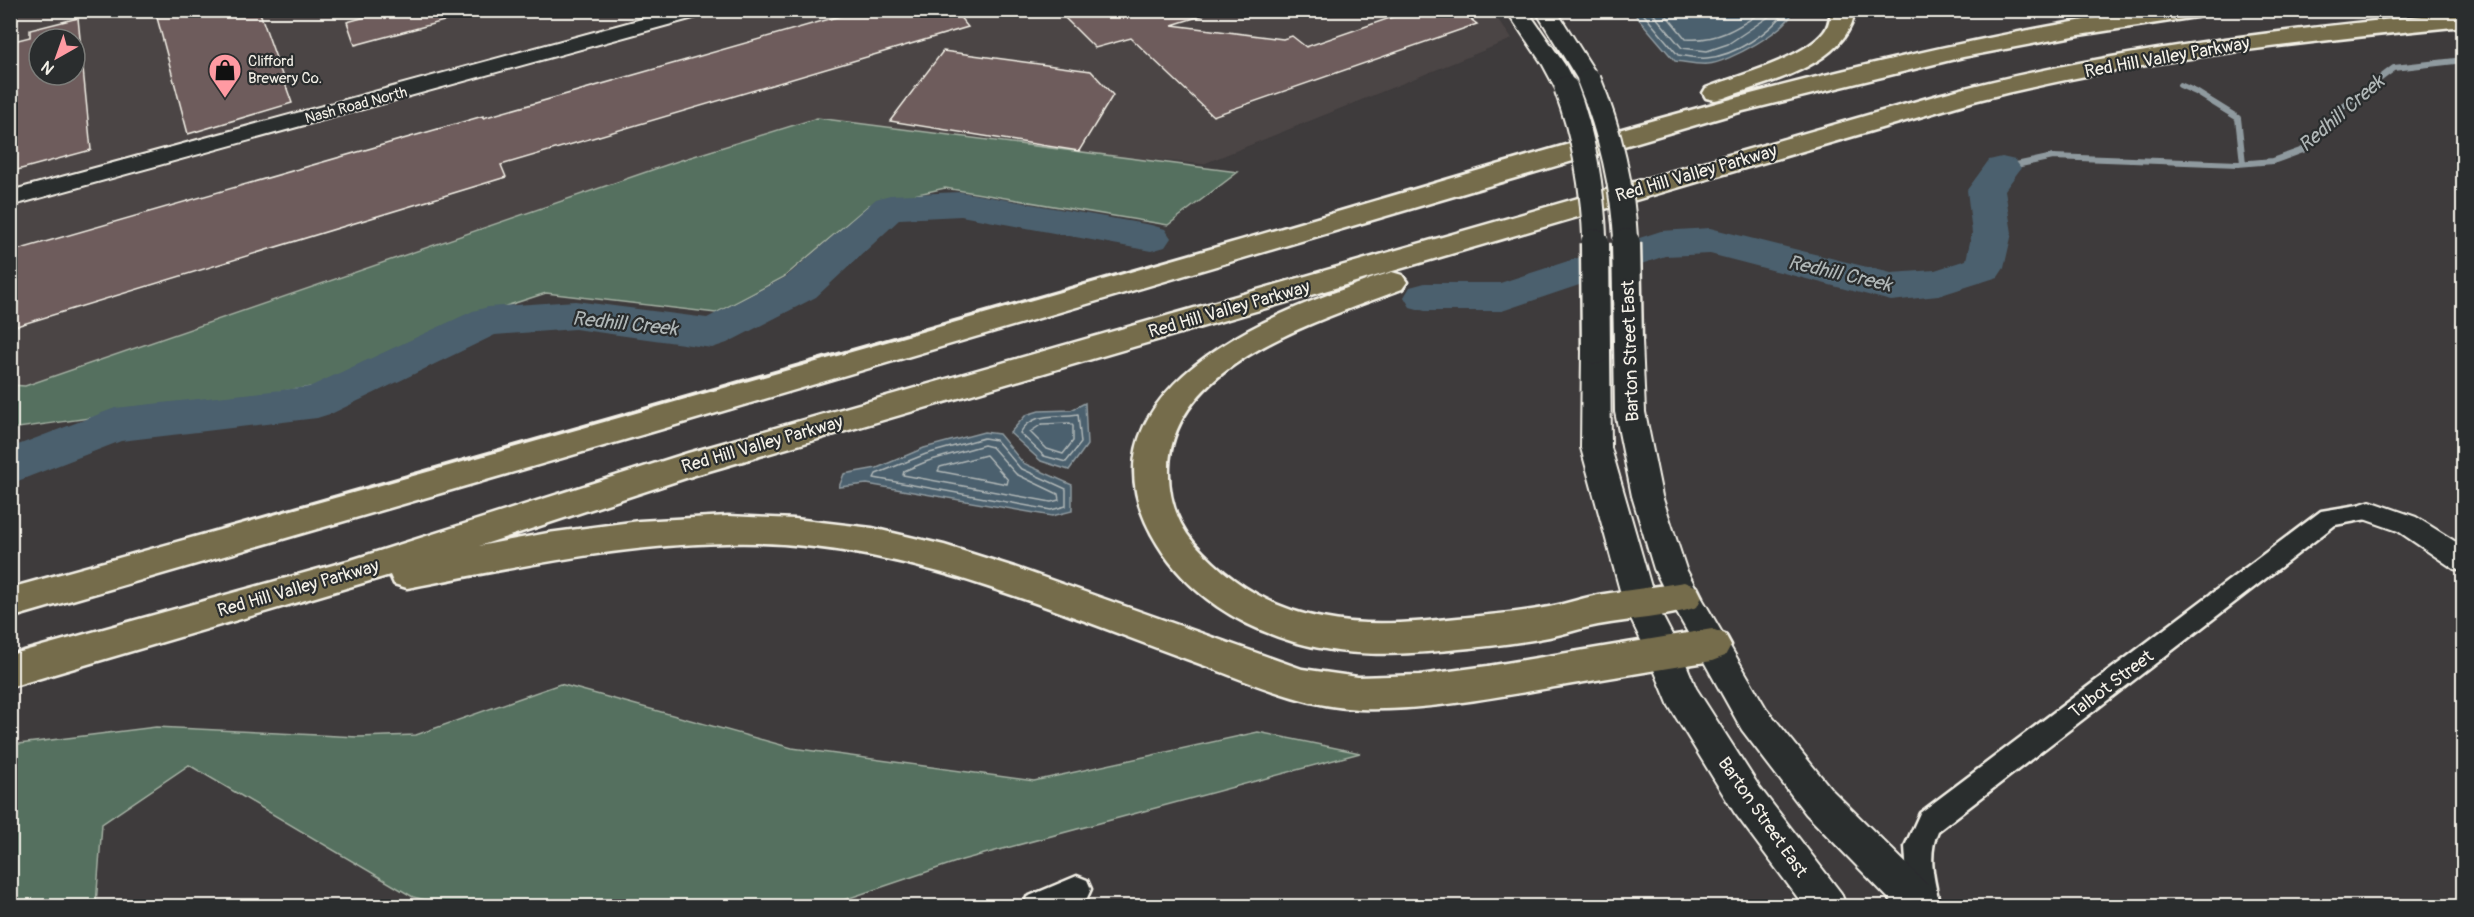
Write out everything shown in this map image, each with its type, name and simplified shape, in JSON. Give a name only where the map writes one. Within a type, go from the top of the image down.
[{"type":"highway","points":[[1628,136],[1673,110],[1795,62],[1822,48],[1831,40],[1842,21],[1843,10]]},
{"type":"highway","points":[[10,603],[1223,255],[1628,136],[1833,80],[1974,48],[2136,18],[2196,10]]},
{"type":"highway","name":"Red Hill Valley Parkway","points":[[10,671],[351,574],[688,465],[1983,91],[2126,63],[2270,39],[2463,19]]},
{"type":"highway","points":[[1493,233],[1445,261],[1301,318],[1251,341],[1197,378],[1168,411],[1160,431],[1153,456],[1150,486],[1155,507],[1185,559],[1214,586],[1257,612],[1305,629],[1361,639],[1399,639],[1548,622],[1597,610],[1684,597]]},
{"type":"highway","points":[[351,574],[397,575],[548,547],[639,535],[728,529],[784,532],[872,542],[944,559],[1014,581],[1302,685],[1346,691],[1420,691],[1712,645]]},
{"type":"main road","name":"Nash Road North","points":[[10,199],[701,10]]},
{"type":"main road","name":"Barton Street East","points":[[1516,10],[1554,65],[1577,84],[1596,95],[1616,159],[1627,256],[1630,412],[1647,496],[1670,569],[1754,719],[1819,802],[1922,906]]},
{"type":"main road","name":"Barton Street East","points":[[1545,10],[1577,84],[1592,181],[1596,448],[1640,605],[1665,654],[1681,695],[1747,800],[1827,906]]},
{"type":"street","points":[[2370,511],[2407,524],[2463,561]]},
{"type":"street","name":"Talbot Street","points":[[1926,906],[1920,876],[1918,846],[1929,822],[2329,517],[2370,511]]},
{"type":"street","points":[[1037,906],[1077,889]]},
{"type":"shaded area","points":[[1491,10],[1512,39],[1203,164],[1086,154],[24,386],[11,385],[11,11]]},
{"type":"green space","points":[[817,118],[1238,172],[1168,225],[945,188],[869,205],[784,277],[716,313],[546,293],[457,322],[312,387],[11,429],[11,385],[25,386],[678,161]]},
{"type":"green space","points":[[560,684],[792,748],[1034,781],[1258,732],[1360,753],[962,860],[826,906],[450,906],[413,897],[189,765],[102,824],[96,905],[11,906],[11,745],[156,727],[358,737],[416,735]]},
{"type":"water","points":[[1632,11],[1793,11],[1781,27],[1742,52],[1717,62],[1695,64],[1675,61]]},
{"type":"water","points":[[1085,403],[1087,445],[1069,470],[1041,461],[1010,433],[1026,415],[1039,411],[1071,410]]},
{"type":"water","points":[[984,432],[999,434],[1023,463],[1072,485],[1072,511],[1052,516],[867,484],[839,487],[844,474],[877,468],[924,448]]},
{"type":"building","points":[[155,10],[259,10],[292,103],[188,134]]},
{"type":"building","points":[[391,10],[458,10],[459,17],[355,45],[347,22]]},
{"type":"building","points":[[861,10],[954,10],[968,27],[501,165],[506,177],[10,328],[10,252]]},
{"type":"building","points":[[1057,10],[1204,10],[1204,15],[1172,25],[1283,39],[1292,36],[1306,47],[1413,10],[1458,10],[1477,24],[1213,116],[1131,38],[1095,48]]},
{"type":"building","points":[[78,18],[79,27],[42,27]]},
{"type":"building","points":[[27,38],[27,87],[85,87],[91,150],[10,172],[10,42]]},
{"type":"building","points":[[943,51],[1091,71],[1113,95],[1079,151],[890,121]]},
{"type":"waterway","name":"Redhill Creek","points":[[2002,168],[2053,157],[2238,164],[2273,161],[2303,150],[2338,110],[2394,68],[2464,60]]},
{"type":"waterway","points":[[2180,85],[2196,92],[2238,118],[2243,163]]},
{"type":"waterway","name":"Redhill Creek","points":[[1425,297],[1502,297],[1661,244],[1710,241],[1891,287],[1938,283],[1984,268],[1992,233],[1986,190],[2002,168]]},
{"type":"waterway","name":"Redhill Creek","points":[[10,467],[115,425],[317,402],[488,321],[575,315],[712,333],[801,287],[890,207],[961,204],[1151,238]]},
{"type":"place","name":"Clifford Brewery Co.","points":[[225,99]]}]
